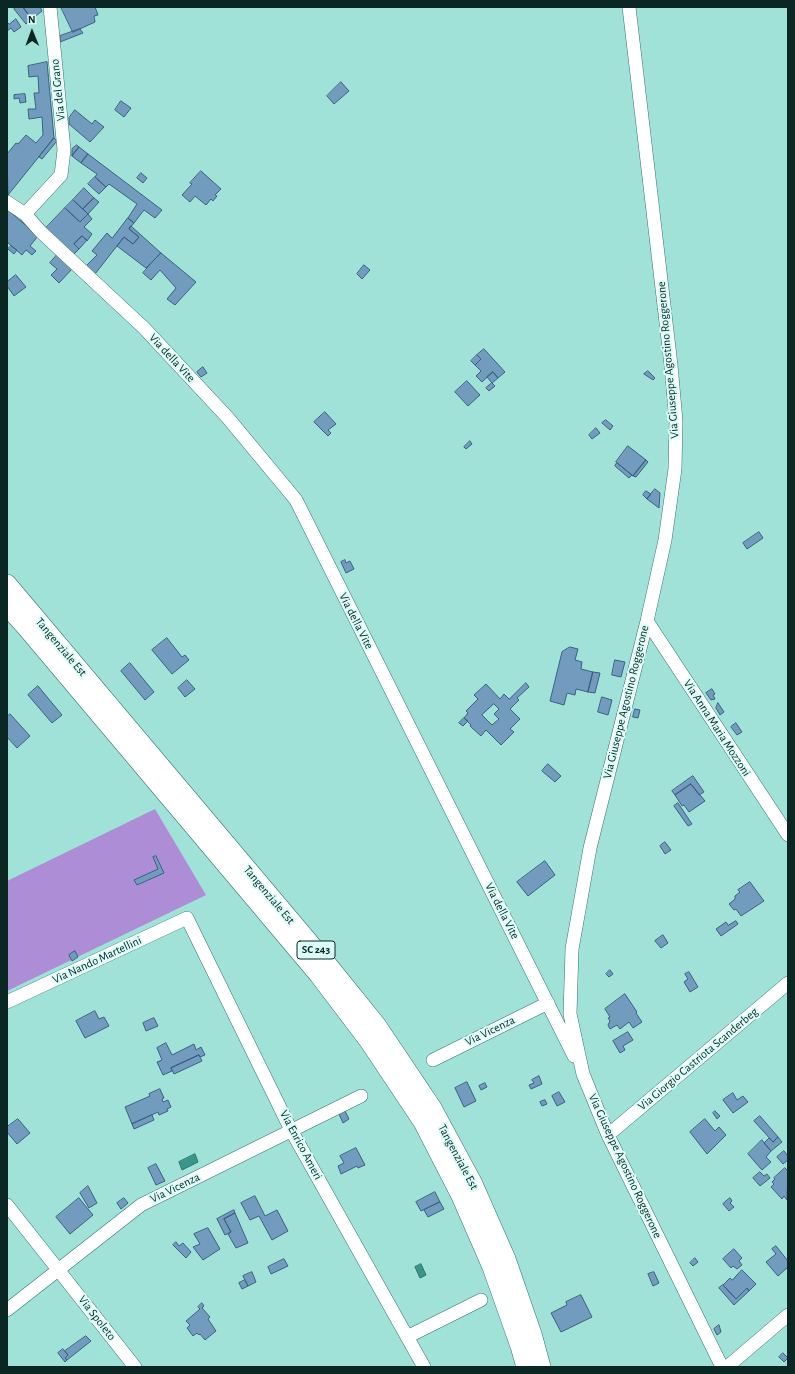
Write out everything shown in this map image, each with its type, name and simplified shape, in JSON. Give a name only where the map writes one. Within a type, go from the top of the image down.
[{"type":"highway","name":"Tangenziale Est","points":[[7,584],[318,953],[377,1026],[432,1108],[473,1184],[506,1259],[532,1334],[541,1367]]},
{"type":"highway","name":"Tangenziale Est","points":[[7,606],[320,976],[369,1041],[423,1122],[461,1196],[492,1267],[526,1367]]},
{"type":"street","name":"Via del Grano","points":[[25,214],[61,175],[64,150],[50,7]]},
{"type":"street","name":"Via Giuseppe Agostino Roggerone","points":[[629,7],[671,365],[676,421],[675,469],[665,540],[647,621],[590,848],[572,949],[570,1014],[583,1074],[608,1135],[722,1367]]},
{"type":"street","name":"Via della Vite","points":[[7,202],[25,214],[41,232],[144,328],[228,418],[296,500],[583,1074]]},
{"type":"street","name":"Via Anna Maria Mozzoni","points":[[647,621],[788,834]]},
{"type":"street","name":"Via Nando Martellini","points":[[7,1002],[187,918]]},
{"type":"street","name":"Via Enrico Ameri","points":[[187,918],[291,1130],[424,1367]]},
{"type":"street","name":"Via Giorgio Castriota Scanderbeg","points":[[608,1135],[788,983]]},
{"type":"street","name":"Via Vicenza","points":[[433,1060],[548,1003]]},
{"type":"street","name":"Via Vicenza","points":[[7,1310],[141,1205],[361,1096]]},
{"type":"street","name":"Via Spoleto","points":[[7,1205],[135,1367]]},
{"type":"street","points":[[407,1337],[482,1300]]},
{"type":"street","points":[[727,1367],[788,1315]]},
{"type":"shaded area","points":[[155,809],[206,895],[7,991],[7,881]]},
{"type":"shaded area","points":[[195,1154],[198,1162],[182,1170],[179,1162]]},
{"type":"shaded area","points":[[421,1264],[426,1275],[420,1278],[415,1267]]},
{"type":"building","points":[[17,7],[23,7],[32,19],[26,24],[14,9]]},
{"type":"building","points":[[23,7],[40,7],[42,11],[32,19]]},
{"type":"building","points":[[61,7],[95,7],[98,15],[94,16],[95,22],[73,32]]},
{"type":"building","points":[[16,19],[21,27],[14,32],[11,28],[7,31],[7,22],[9,24]]},
{"type":"building","points":[[80,29],[83,33],[60,42],[60,36]]},
{"type":"building","points":[[47,62],[54,138],[8,195],[7,154],[16,143],[18,144],[26,135],[36,143],[43,135],[42,117],[29,119],[28,109],[36,109],[34,93],[39,93],[38,76],[29,77],[28,66]]},
{"type":"building","points":[[341,82],[349,91],[334,104],[327,96]]},
{"type":"building","points":[[25,94],[26,102],[20,103],[19,98],[14,99],[14,95]]},
{"type":"building","points":[[121,101],[131,108],[124,117],[115,110]]},
{"type":"building","points":[[75,110],[92,124],[95,120],[104,127],[90,142],[69,124],[69,118]]},
{"type":"building","points":[[54,138],[57,141],[42,159],[39,157]]},
{"type":"building","points":[[77,145],[79,147],[72,156],[72,149]]},
{"type":"building","points":[[79,147],[88,154],[81,163],[72,156]]},
{"type":"building","points":[[88,154],[162,210],[155,218],[144,210],[134,223],[128,218],[137,204],[109,184],[106,187],[95,177],[97,174],[81,163]]},
{"type":"building","points":[[201,171],[221,189],[215,195],[217,196],[213,201],[211,199],[206,205],[195,196],[190,202],[182,195]]},
{"type":"building","points":[[141,173],[147,178],[143,183],[137,178]]},
{"type":"building","points":[[95,177],[106,187],[99,194],[88,184]]},
{"type":"building","points":[[84,188],[94,198],[83,209],[73,200]]},
{"type":"building","points":[[94,198],[99,202],[88,214],[83,209]]},
{"type":"building","points":[[73,200],[88,214],[80,222],[65,208]]},
{"type":"building","points":[[65,208],[80,222],[88,214],[92,219],[84,227],[92,234],[87,241],[82,236],[74,244],[79,249],[73,255],[44,230]]},
{"type":"building","points":[[7,209],[38,236],[30,246],[36,251],[32,255],[26,250],[22,255],[7,242]]},
{"type":"building","points":[[128,218],[134,223],[129,229],[139,237],[133,244],[124,237],[95,274],[86,266],[97,255],[92,251],[107,233],[112,238]]},
{"type":"building","points":[[131,226],[161,253],[146,268],[117,246],[124,237],[133,244],[139,237],[129,229]]},
{"type":"building","points":[[82,236],[87,240],[79,249],[74,244]]},
{"type":"building","points":[[11,246],[17,250],[14,254],[8,249]]},
{"type":"building","points":[[161,253],[196,282],[175,305],[167,299],[176,288],[160,270],[151,280],[143,273]]},
{"type":"building","points":[[57,255],[72,269],[59,283],[51,275],[57,269],[50,263]]},
{"type":"building","points":[[364,265],[370,270],[362,279],[357,274]]},
{"type":"building","points":[[16,275],[26,287],[14,296],[7,286],[7,282]]},
{"type":"building","points":[[484,349],[505,372],[498,378],[493,372],[482,382],[476,376],[481,371],[475,365],[481,359],[477,355]]},
{"type":"building","points":[[477,355],[481,359],[475,365],[471,361]]},
{"type":"building","points":[[203,367],[207,373],[201,377],[197,372]]},
{"type":"building","points":[[648,371],[655,378],[653,380],[644,374]]},
{"type":"building","points":[[493,372],[498,378],[492,383],[487,377]]},
{"type":"building","points":[[467,381],[480,395],[468,406],[455,392]]},
{"type":"building","points":[[492,383],[495,386],[489,391],[486,388]]},
{"type":"building","points":[[325,412],[336,424],[328,430],[331,433],[328,436],[314,422]]},
{"type":"building","points":[[606,420],[613,426],[610,430],[602,423]]},
{"type":"building","points":[[596,428],[600,433],[592,439],[589,435]]},
{"type":"building","points":[[470,441],[472,444],[466,449],[464,447]]},
{"type":"building","points":[[628,446],[646,460],[633,476],[616,462]]},
{"type":"building","points":[[646,460],[648,462],[636,477],[633,476]]},
{"type":"building","points":[[617,463],[632,475],[629,478],[615,466]]},
{"type":"building","points":[[655,489],[660,493],[659,508],[647,499]]},
{"type":"building","points":[[646,491],[651,494],[647,499],[643,495]]},
{"type":"building","points":[[759,532],[763,538],[747,549],[743,543]]},
{"type":"building","points":[[345,560],[346,563],[350,561],[354,569],[346,573],[341,562]]},
{"type":"building","points":[[167,638],[182,657],[185,655],[189,660],[172,674],[152,650]]},
{"type":"building","points":[[570,647],[578,649],[575,660],[582,662],[581,669],[593,672],[588,692],[576,689],[575,695],[567,693],[564,705],[550,701],[562,652]]},
{"type":"building","points":[[615,660],[625,662],[621,677],[612,675]]},
{"type":"building","points":[[130,663],[154,692],[145,700],[121,671]]},
{"type":"building","points":[[593,672],[600,673],[595,693],[588,692]]},
{"type":"building","points":[[187,680],[195,689],[185,697],[178,688]]},
{"type":"building","points":[[526,683],[529,687],[517,698],[519,700],[510,709],[520,719],[510,729],[514,732],[501,745],[486,730],[481,736],[464,718],[468,713],[466,711],[478,699],[474,695],[486,684],[500,699],[504,694],[509,699]],"holes":[[[494,704],[499,709],[494,714],[499,719],[492,725],[482,715]]]},
{"type":"building","points":[[38,686],[62,715],[52,723],[28,695]]},
{"type":"building","points":[[712,689],[715,694],[713,695],[715,699],[711,700],[706,693]]},
{"type":"building","points":[[602,697],[612,700],[608,715],[598,712]]},
{"type":"building","points":[[718,703],[724,712],[720,715],[716,708]]},
{"type":"building","points":[[635,709],[640,710],[638,718],[633,717]]},
{"type":"building","points":[[10,714],[30,736],[17,748],[7,737],[7,717]]},
{"type":"building","points":[[464,718],[468,721],[463,726],[459,723]]},
{"type":"building","points":[[736,723],[742,732],[737,735],[731,727]]},
{"type":"building","points":[[548,764],[561,776],[555,782],[542,771]]},
{"type":"building","points":[[693,776],[704,792],[699,795],[691,784],[675,795],[672,791]]},
{"type":"building","points":[[691,784],[705,801],[689,812],[684,805],[682,806],[675,795]]},
{"type":"building","points":[[678,803],[692,824],[688,826],[674,806]]},
{"type":"building","points":[[665,842],[671,850],[665,854],[660,846]]},
{"type":"building","points":[[156,856],[164,873],[137,885],[134,880],[158,869],[153,857]]},
{"type":"building","points":[[545,861],[555,875],[528,896],[517,882]]},
{"type":"building","points":[[750,882],[764,901],[741,916],[736,909],[734,910],[729,904],[740,892],[738,890]]},
{"type":"building","points":[[736,921],[738,924],[721,936],[716,929],[726,922],[728,925]]},
{"type":"building","points":[[663,935],[668,943],[661,948],[655,941]]},
{"type":"building","points":[[75,951],[78,957],[72,961],[69,955]]},
{"type":"building","points":[[610,970],[613,974],[609,977],[606,974]]},
{"type":"building","points":[[689,972],[698,987],[690,992],[684,982],[688,979],[685,974]]},
{"type":"building","points":[[625,994],[642,1022],[633,1028],[629,1022],[620,1029],[617,1025],[610,1029],[608,1025],[610,1021],[608,1018],[610,1017],[605,1009]]},
{"type":"building","points":[[95,1011],[99,1019],[104,1017],[109,1026],[85,1038],[76,1021]]},
{"type":"building","points":[[154,1018],[158,1026],[146,1031],[143,1023]]},
{"type":"building","points":[[628,1032],[633,1040],[623,1046],[625,1050],[620,1053],[613,1041]]},
{"type":"building","points":[[166,1043],[172,1055],[194,1044],[196,1050],[201,1047],[205,1055],[200,1057],[199,1055],[171,1068],[172,1071],[163,1075],[157,1062],[162,1060],[157,1048]]},
{"type":"building","points":[[199,1055],[202,1061],[174,1074],[171,1068]]},
{"type":"building","points":[[539,1076],[542,1084],[531,1089],[529,1085],[534,1083],[532,1080]]},
{"type":"building","points":[[467,1082],[476,1101],[464,1107],[455,1088]]},
{"type":"building","points":[[485,1083],[487,1087],[481,1090],[479,1086]]},
{"type":"building","points":[[160,1089],[164,1098],[162,1099],[163,1102],[168,1100],[171,1107],[167,1109],[168,1111],[159,1115],[158,1112],[132,1124],[125,1107],[150,1096],[149,1094]]},
{"type":"building","points":[[559,1092],[565,1102],[557,1106],[552,1096]]},
{"type":"building","points":[[733,1093],[737,1100],[743,1096],[748,1102],[733,1113],[723,1100]]},
{"type":"building","points":[[545,1100],[547,1104],[542,1106],[540,1102]]},
{"type":"building","points":[[345,1111],[349,1119],[343,1123],[339,1114]]},
{"type":"building","points":[[715,1111],[720,1116],[717,1119],[713,1113]]},
{"type":"building","points":[[152,1115],[154,1120],[134,1129],[132,1124]]},
{"type":"building","points":[[760,1116],[778,1137],[773,1142],[754,1121]]},
{"type":"building","points":[[18,1119],[30,1133],[17,1144],[7,1132],[7,1127]]},
{"type":"building","points":[[705,1119],[715,1131],[719,1127],[726,1135],[707,1154],[690,1132]]},
{"type":"building","points":[[778,1137],[782,1142],[771,1151],[764,1143],[769,1138],[773,1142]]},
{"type":"building","points":[[762,1140],[771,1151],[766,1157],[771,1162],[762,1170],[748,1154]]},
{"type":"building","points":[[356,1148],[365,1165],[358,1168],[357,1166],[341,1174],[338,1166],[344,1163],[340,1156]]},
{"type":"building","points":[[784,1151],[788,1156],[788,1160],[783,1164],[777,1157]]},
{"type":"building","points":[[156,1164],[165,1181],[156,1185],[148,1168]]},
{"type":"building","points":[[785,1168],[788,1171],[787,1200],[784,1196],[782,1199],[771,1187],[774,1184],[772,1182],[775,1179],[774,1178]]},
{"type":"building","points":[[760,1172],[764,1176],[767,1174],[770,1178],[760,1186],[753,1178]]},
{"type":"building","points":[[88,1186],[97,1203],[89,1208],[80,1193]]},
{"type":"building","points":[[435,1192],[440,1202],[421,1211],[416,1202]]},
{"type":"building","points":[[255,1196],[265,1216],[277,1210],[288,1231],[272,1240],[259,1216],[250,1220],[241,1203]]},
{"type":"building","points":[[79,1198],[93,1215],[70,1234],[56,1217]]},
{"type":"building","points":[[124,1198],[128,1203],[121,1209],[117,1203]]},
{"type":"building","points":[[730,1198],[732,1201],[730,1203],[734,1207],[729,1211],[723,1204]]},
{"type":"building","points":[[440,1202],[444,1209],[428,1217],[424,1210]]},
{"type":"building","points":[[234,1210],[235,1213],[224,1219],[231,1232],[225,1235],[217,1219]]},
{"type":"building","points":[[235,1213],[248,1243],[236,1248],[228,1234],[231,1232],[224,1219]]},
{"type":"building","points":[[208,1228],[220,1249],[203,1260],[193,1247],[200,1244],[194,1234]]},
{"type":"building","points":[[176,1242],[179,1246],[183,1243],[191,1252],[186,1258],[173,1245]]},
{"type":"building","points":[[776,1246],[788,1261],[788,1267],[778,1276],[766,1262],[776,1254],[772,1249]]},
{"type":"building","points":[[734,1249],[742,1258],[739,1261],[742,1265],[737,1269],[733,1266],[731,1268],[723,1259]]},
{"type":"building","points":[[695,1258],[698,1262],[693,1266],[690,1263]]},
{"type":"building","points":[[284,1259],[288,1266],[271,1274],[268,1267]]},
{"type":"building","points":[[742,1270],[756,1284],[749,1291],[747,1288],[736,1299],[723,1285],[730,1278],[732,1280]]},
{"type":"building","points":[[252,1272],[256,1282],[248,1286],[243,1276]]},
{"type":"building","points":[[654,1272],[659,1283],[653,1286],[648,1274]]},
{"type":"building","points":[[245,1280],[248,1286],[242,1289],[239,1283]]},
{"type":"building","points":[[723,1285],[736,1299],[747,1288],[749,1291],[734,1305],[719,1288]]},
{"type":"building","points":[[581,1295],[592,1317],[561,1332],[551,1313],[567,1305],[566,1302]]},
{"type":"building","points":[[202,1303],[204,1306],[202,1308],[210,1317],[208,1319],[216,1331],[205,1340],[200,1334],[199,1335],[197,1333],[193,1336],[187,1328],[190,1325],[186,1321],[200,1309],[198,1307]]},
{"type":"building","points":[[719,1325],[721,1332],[717,1335],[714,1329]]},
{"type":"building","points":[[86,1336],[91,1341],[67,1360],[65,1358],[68,1355],[65,1351]]},
{"type":"building","points":[[63,1349],[68,1355],[65,1358],[67,1360],[65,1362],[58,1353]]},
{"type":"building","points":[[783,1353],[788,1358],[784,1362],[779,1357]]}]
